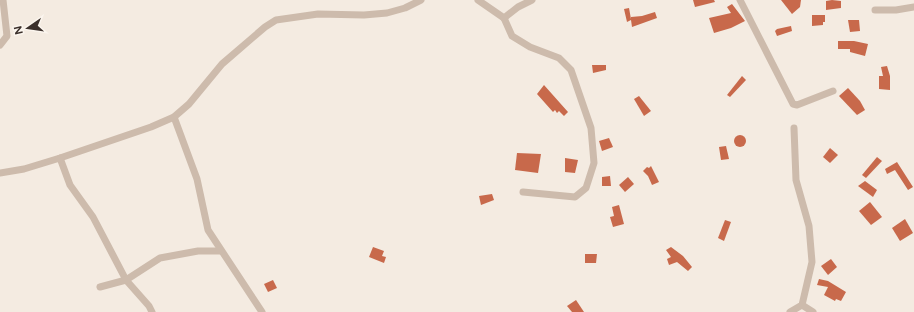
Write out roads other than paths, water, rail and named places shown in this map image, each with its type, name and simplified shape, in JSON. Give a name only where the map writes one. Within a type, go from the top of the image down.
[{"type":"street","points":[[0,45],[7,36],[3,0]]},
{"type":"street","points":[[0,173],[24,169],[60,158],[151,127],[174,117],[188,104],[222,64],[265,27],[276,20],[318,14],[364,15],[386,13],[405,8],[421,0]]},
{"type":"street","points":[[478,0],[504,18],[512,36],[530,47],[559,58],[571,70],[591,128],[594,163],[586,188],[575,197],[524,192]]},
{"type":"street","points":[[504,18],[518,7],[532,0]]},
{"type":"street","points":[[740,0],[793,104],[797,105],[833,91]]},
{"type":"street","points":[[875,10],[896,10],[914,7]]},
{"type":"street","points":[[174,117],[197,179],[208,230],[262,312]]},
{"type":"street","points":[[790,312],[802,305],[812,262],[809,226],[796,180],[794,128]]},
{"type":"street","points":[[60,158],[70,185],[93,217],[126,280],[149,306],[152,312]]},
{"type":"street","points":[[100,287],[126,280],[160,258],[198,251],[221,251]]},
{"type":"street","points":[[802,305],[813,312]]}]
